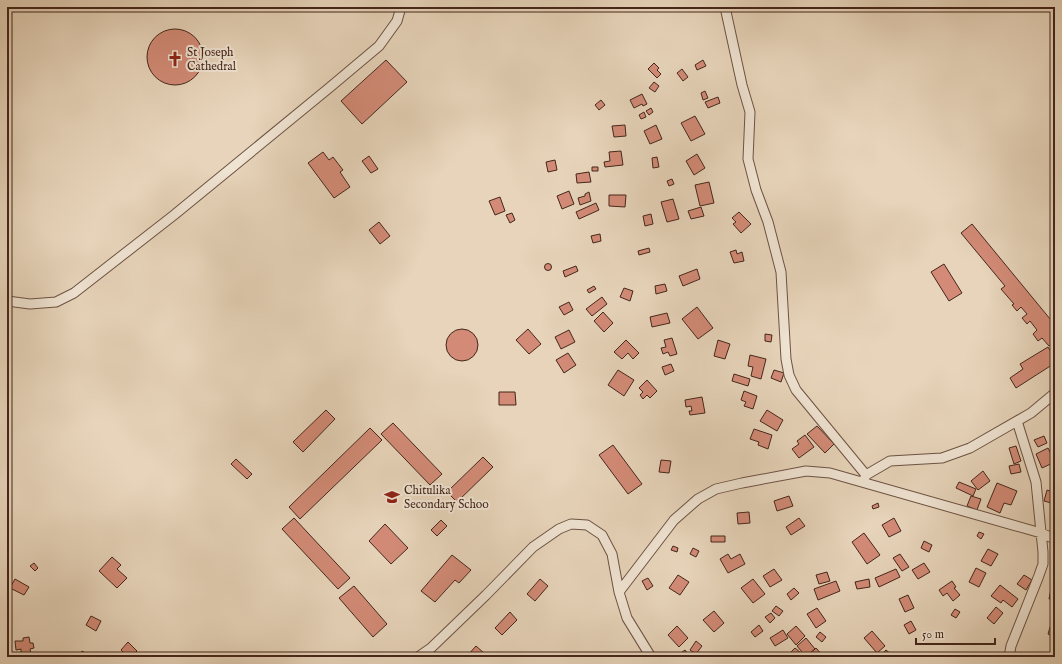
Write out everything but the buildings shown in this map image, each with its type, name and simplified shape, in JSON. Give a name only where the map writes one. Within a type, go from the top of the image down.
[{"type":"street","points":[[7,301],[30,304],[56,302],[74,293],[174,215],[379,46],[397,20],[401,7]]},
{"type":"street","points":[[725,7],[742,85],[750,112],[748,159],[756,190],[768,222],[780,272],[786,359],[789,375],[796,390],[865,478]]},
{"type":"street","points":[[865,478],[890,461],[942,458],[970,448],[1031,413],[1055,393]]},
{"type":"street","points":[[1009,657],[1011,646],[1043,564],[1040,510],[1036,482],[1017,421]]},
{"type":"street","points":[[619,592],[674,520],[698,499],[716,490],[742,483],[806,471],[865,478],[1041,533],[1055,539]]},
{"type":"street","points":[[418,657],[431,648],[486,595],[533,546],[558,528],[571,524],[587,525],[602,534],[612,554],[619,592],[627,618],[651,657]]},
{"type":"place","name":"St Joseph Cathedral","points":[[175,59]]},
{"type":"place","name":"Chitulika Secondary Schoo","points":[[392,497]]}]
